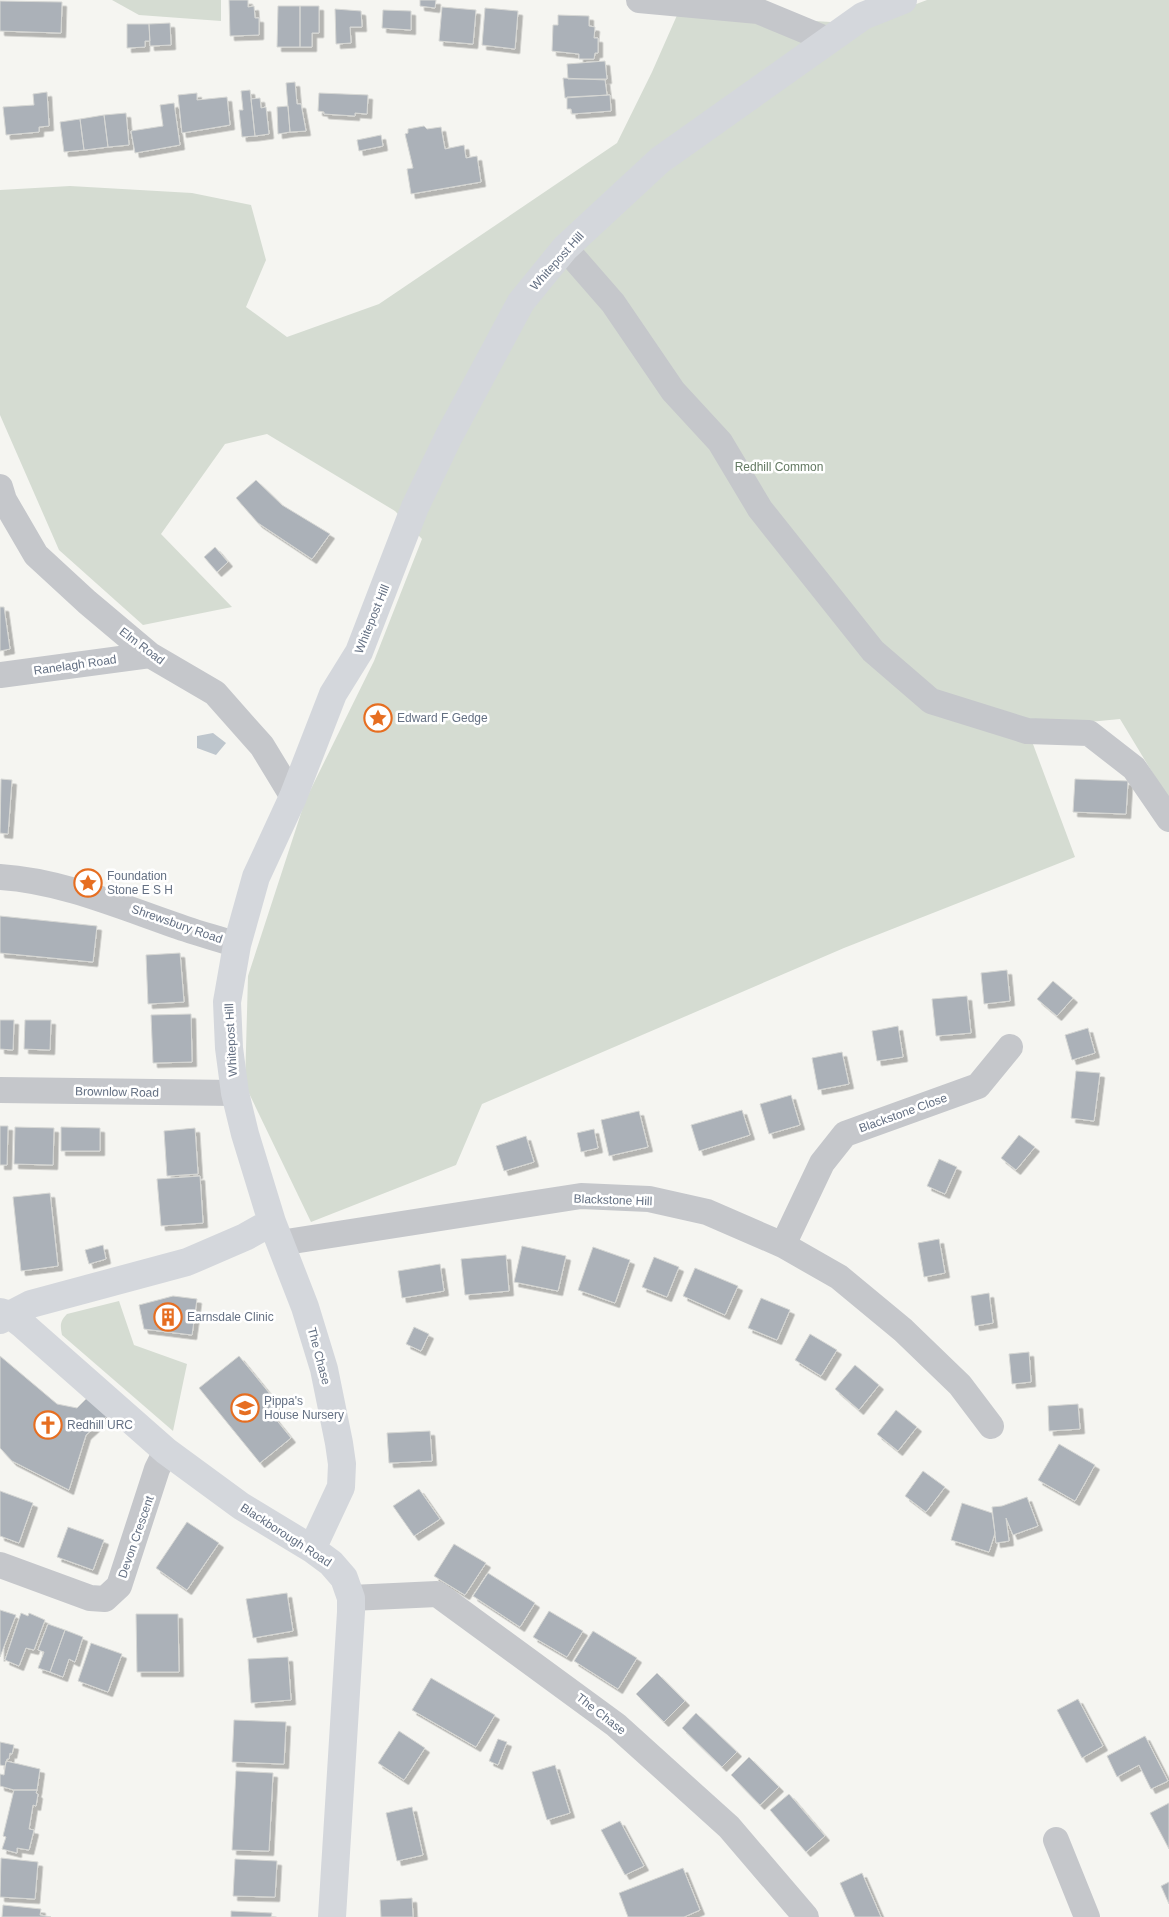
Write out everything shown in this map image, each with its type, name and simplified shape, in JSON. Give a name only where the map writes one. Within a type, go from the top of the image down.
[{"type":"street","points":[[639,0],[735,4],[758,11],[828,40]]},
{"type":"street","name":"Whitepost Hill","points":[[276,1232],[245,1134],[235,1093],[229,1048],[228,1002],[237,945],[256,877],[293,797],[333,694],[359,652],[415,507],[449,436],[521,302],[565,248],[660,160],[863,16],[903,0]]},
{"type":"street","points":[[565,248],[614,303],[673,391],[720,442],[760,509],[873,651],[932,701],[1027,731],[1089,733],[1134,768],[1169,819]]},
{"type":"street","name":"Elm Road","points":[[0,487],[4,500],[36,555],[87,602],[150,655],[215,693],[262,746],[293,797]]},
{"type":"street","name":"Ranelagh Road","points":[[0,675],[150,655]]},
{"type":"street","name":"Shrewsbury Road","points":[[0,877],[21,878],[92,896],[237,945]]},
{"type":"street","name":"Blackstone Close","points":[[782,1245],[822,1164],[845,1134],[978,1086],[1010,1047]]},
{"type":"street","name":"Brownlow Road","points":[[0,1090],[235,1093]]},
{"type":"street","name":"Blackstone Hill","points":[[276,1232],[581,1196],[649,1199],[706,1212],[782,1245],[839,1277],[902,1330],[960,1385],[991,1426]]},
{"type":"street","points":[[3,1316],[32,1304],[192,1260],[246,1237],[276,1232]]},
{"type":"street","name":"The Chase","points":[[276,1232],[305,1307],[324,1369],[342,1464],[340,1487],[312,1549]]},
{"type":"street","name":"Blackborough Road","points":[[3,1316],[166,1451],[241,1506],[312,1549],[331,1563],[344,1578],[351,1598],[332,1917]]},
{"type":"street","name":"Devon Crescent","points":[[0,1565],[90,1598],[105,1599],[119,1586],[157,1469],[166,1451]]},
{"type":"street","name":"The Chase","points":[[351,1598],[437,1594],[616,1725],[729,1827],[806,1917]]},
{"type":"street","points":[[1056,1840],[1087,1917]]},
{"type":"green space","points":[[112,0],[221,0],[221,21],[139,15]]},
{"type":"green space","name":"Redhill Common","points":[[927,0],[1169,0],[1169,800],[1120,719],[1027,728],[1075,857],[844,948],[482,1104],[456,1165],[311,1222],[245,1085],[248,976],[305,801],[374,661],[422,539],[395,511],[267,434],[225,444],[161,534],[232,607],[143,625],[59,550],[0,415],[0,190],[70,186],[192,193],[251,205],[266,260],[246,307],[287,337],[379,304],[617,143],[652,72],[682,4],[752,17],[863,24]]},
{"type":"green space","points":[[119,1301],[134,1345],[187,1364],[173,1431],[62,1335],[61,1323],[67,1314]]},
{"type":"shaded area","points":[[213,733],[226,743],[216,755],[197,748],[197,736]]},
{"type":"building","points":[[229,0],[248,0],[248,7],[254,6],[255,18],[259,18],[259,35],[230,36]]},
{"type":"building","points":[[420,0],[436,0],[435,8],[420,6]]},
{"type":"building","points":[[0,1],[62,2],[61,33],[0,31]]},
{"type":"building","points":[[278,6],[300,6],[300,47],[277,47]]},
{"type":"building","points":[[300,6],[319,6],[319,33],[312,33],[312,47],[300,47]]},
{"type":"building","points":[[442,7],[476,10],[473,44],[439,41]]},
{"type":"building","points":[[485,8],[518,11],[515,49],[482,45]]},
{"type":"building","points":[[335,9],[361,11],[362,27],[350,27],[351,43],[336,44]]},
{"type":"building","points":[[383,10],[411,11],[411,30],[382,28]]},
{"type":"building","points":[[558,15],[589,16],[589,26],[595,27],[594,38],[598,38],[598,53],[595,53],[594,59],[579,59],[579,54],[552,51],[553,25],[558,25]]},
{"type":"building","points":[[170,23],[171,45],[150,46],[149,24]]},
{"type":"building","points":[[127,24],[149,24],[150,41],[145,41],[145,47],[127,48]]},
{"type":"building","points":[[605,61],[607,79],[568,79],[567,64]]},
{"type":"building","points":[[563,78],[605,80],[607,95],[565,98]]},
{"type":"building","points":[[295,82],[297,104],[301,104],[306,131],[290,132],[286,83]]},
{"type":"building","points":[[250,90],[255,136],[242,137],[239,110],[243,110],[241,91]]},
{"type":"building","points":[[47,92],[49,126],[39,127],[39,132],[6,135],[3,107],[34,105],[33,94]]},
{"type":"building","points":[[197,93],[197,100],[227,97],[230,125],[182,133],[178,95]]},
{"type":"building","points":[[319,93],[368,95],[367,114],[355,113],[355,116],[324,114],[324,112],[318,111]]},
{"type":"building","points":[[610,95],[611,111],[572,114],[571,109],[567,109],[567,97]]},
{"type":"building","points":[[260,98],[261,108],[266,107],[269,134],[255,136],[251,99]]},
{"type":"building","points":[[174,103],[180,145],[135,153],[131,131],[163,126],[160,105]]},
{"type":"building","points":[[288,106],[290,132],[278,134],[277,107]]},
{"type":"building","points":[[126,113],[129,145],[108,147],[104,115]]},
{"type":"building","points":[[104,115],[108,147],[84,150],[80,119]]},
{"type":"building","points":[[80,119],[84,150],[64,152],[60,122]]},
{"type":"building","points":[[424,126],[427,129],[441,127],[445,149],[464,145],[466,158],[477,156],[481,182],[411,194],[407,169],[413,168],[405,134],[408,133],[408,129]]},
{"type":"building","points":[[381,135],[383,146],[359,151],[357,140]]},
{"type":"building","points":[[256,480],[282,505],[330,534],[312,559],[258,523],[236,498]]},
{"type":"building","points":[[215,547],[228,562],[217,572],[204,557]]},
{"type":"building","points":[[0,607],[4,607],[10,649],[0,651]]},
{"type":"building","points":[[1,779],[12,780],[8,834],[0,833]]},
{"type":"building","points":[[1075,779],[1128,781],[1126,814],[1073,812]]},
{"type":"building","points":[[0,916],[97,926],[93,962],[0,953]]},
{"type":"building","points":[[180,953],[184,1002],[148,1004],[146,955]]},
{"type":"building","points":[[1007,970],[1010,1001],[984,1004],[981,973]]},
{"type":"building","points":[[1053,981],[1073,998],[1057,1016],[1037,999]]},
{"type":"building","points":[[967,996],[971,1033],[936,1036],[932,999]]},
{"type":"building","points":[[191,1014],[192,1062],[153,1063],[151,1015]]},
{"type":"building","points":[[0,1020],[14,1020],[13,1050],[0,1049]]},
{"type":"building","points":[[25,1020],[51,1020],[50,1050],[24,1049]]},
{"type":"building","points":[[898,1026],[903,1057],[877,1061],[872,1031]]},
{"type":"building","points":[[1088,1028],[1095,1053],[1072,1060],[1065,1035]]},
{"type":"building","points":[[842,1052],[849,1084],[818,1090],[812,1058]]},
{"type":"building","points":[[1076,1071],[1100,1073],[1094,1121],[1071,1118]]},
{"type":"building","points":[[791,1095],[800,1125],[769,1134],[760,1104]]},
{"type":"building","points":[[742,1110],[750,1135],[699,1151],[691,1125]]},
{"type":"building","points":[[639,1111],[648,1147],[609,1156],[601,1120]]},
{"type":"building","points":[[0,1126],[8,1126],[7,1165],[0,1165]]},
{"type":"building","points":[[15,1127],[54,1128],[53,1165],[14,1164]]},
{"type":"building","points":[[61,1127],[100,1128],[100,1151],[61,1151]]},
{"type":"building","points":[[195,1128],[198,1174],[167,1176],[164,1131]]},
{"type":"building","points":[[594,1129],[598,1148],[581,1152],[577,1133]]},
{"type":"building","points":[[1019,1135],[1035,1147],[1016,1170],[1001,1158]]},
{"type":"building","points":[[526,1136],[534,1162],[504,1171],[496,1146]]},
{"type":"building","points":[[939,1159],[957,1167],[945,1194],[927,1186]]},
{"type":"building","points":[[200,1176],[203,1223],[161,1226],[157,1179]]},
{"type":"building","points":[[50,1193],[58,1266],[21,1271],[13,1197]]},
{"type":"building","points":[[939,1239],[945,1273],[924,1277],[918,1243]]},
{"type":"building","points":[[103,1245],[106,1259],[89,1264],[85,1250]]},
{"type":"building","points":[[522,1246],[566,1256],[558,1291],[514,1282]]},
{"type":"building","points":[[593,1247],[630,1260],[615,1303],[578,1290]]},
{"type":"building","points":[[506,1255],[509,1291],[465,1295],[461,1259]]},
{"type":"building","points":[[654,1257],[679,1267],[667,1297],[642,1287]]},
{"type":"building","points":[[440,1264],[444,1291],[402,1298],[398,1271]]},
{"type":"building","points":[[695,1268],[738,1286],[725,1315],[683,1296]]},
{"type":"building","points":[[989,1293],[993,1323],[975,1326],[971,1296]]},
{"type":"building","name":"Earnsdale Clinic","points":[[173,1296],[197,1299],[192,1335],[144,1329],[139,1305]]},
{"type":"building","points":[[761,1298],[790,1310],[777,1340],[748,1328]]},
{"type":"building","points":[[414,1327],[429,1334],[421,1351],[406,1344]]},
{"type":"building","points":[[810,1334],[837,1350],[821,1376],[795,1360]]},
{"type":"building","points":[[1029,1352],[1031,1382],[1012,1384],[1009,1354]]},
{"type":"building","name":"Redhill URC","points":[[0,1356],[57,1404],[77,1408],[87,1398],[108,1415],[86,1435],[69,1490],[12,1461],[0,1448]]},
{"type":"building","name":"Pippa's House Nursery","points":[[239,1356],[279,1405],[270,1412],[291,1438],[260,1463],[199,1388]]},
{"type":"building","points":[[855,1365],[879,1385],[859,1410],[835,1389]]},
{"type":"building","points":[[1078,1404],[1080,1429],[1049,1431],[1048,1406]]},
{"type":"building","points":[[896,1410],[917,1427],[898,1451],[877,1434]]},
{"type":"building","points":[[430,1431],[432,1461],[389,1463],[387,1433]]},
{"type":"building","points":[[1059,1444],[1095,1465],[1075,1501],[1038,1480]]},
{"type":"building","points":[[923,1471],[945,1487],[926,1512],[905,1496]]},
{"type":"building","points":[[419,1489],[440,1519],[414,1536],[393,1506]]},
{"type":"building","points":[[0,1491],[33,1503],[19,1543],[0,1536]]},
{"type":"building","points":[[1027,1497],[1038,1526],[1013,1535],[1006,1518],[1009,1541],[996,1543],[992,1507],[1002,1506]]},
{"type":"building","points":[[962,1503],[992,1513],[995,1533],[989,1552],[951,1540]]},
{"type":"building","points":[[187,1522],[219,1543],[187,1590],[156,1568]]},
{"type":"building","points":[[68,1527],[104,1540],[93,1570],[57,1557]]},
{"type":"building","points":[[454,1544],[486,1563],[465,1595],[434,1576]]},
{"type":"building","points":[[488,1573],[535,1603],[520,1627],[473,1596]]},
{"type":"building","points":[[287,1593],[293,1631],[253,1638],[246,1599]]},
{"type":"building","points":[[0,1610],[16,1615],[0,1657]]},
{"type":"building","points":[[549,1611],[583,1631],[567,1657],[533,1637]]},
{"type":"building","points":[[21,1613],[28,1616],[29,1613],[45,1620],[34,1650],[26,1648],[19,1666],[5,1660]]},
{"type":"building","points":[[136,1614],[178,1614],[179,1672],[137,1672]]},
{"type":"building","points":[[48,1624],[65,1630],[50,1672],[38,1668],[44,1652],[38,1650]]},
{"type":"building","points":[[65,1630],[83,1637],[75,1662],[69,1659],[63,1677],[50,1672]]},
{"type":"building","points":[[593,1631],[637,1658],[618,1689],[574,1661]]},
{"type":"building","points":[[91,1643],[122,1654],[108,1692],[78,1681]]},
{"type":"building","points":[[288,1657],[291,1700],[251,1703],[248,1659]]},
{"type":"building","points":[[657,1673],[685,1701],[664,1722],[636,1694]]},
{"type":"building","points":[[431,1678],[495,1715],[476,1747],[412,1710]]},
{"type":"building","points":[[1078,1699],[1103,1746],[1082,1758],[1057,1710]]},
{"type":"building","points":[[696,1713],[737,1752],[722,1767],[682,1728]]},
{"type":"building","points":[[234,1720],[286,1722],[284,1764],[232,1762]]},
{"type":"building","points":[[399,1731],[425,1748],[404,1780],[378,1763]]},
{"type":"building","points":[[1145,1736],[1168,1781],[1151,1789],[1139,1765],[1117,1777],[1107,1756]]},
{"type":"building","points":[[498,1739],[507,1742],[498,1765],[489,1761]]},
{"type":"building","points":[[0,1742],[14,1745],[12,1754],[10,1753],[5,1766],[0,1765]]},
{"type":"building","points":[[749,1757],[779,1787],[760,1805],[731,1775]]},
{"type":"building","points":[[6,1761],[40,1769],[37,1790],[14,1790],[0,1786],[0,1774],[4,1775]]},
{"type":"building","points":[[555,1765],[570,1813],[547,1820],[532,1772]]},
{"type":"building","points":[[236,1771],[273,1773],[269,1851],[232,1850]]},
{"type":"building","points":[[14,1790],[37,1790],[36,1793],[38,1794],[36,1806],[33,1805],[29,1829],[34,1830],[29,1850],[17,1848],[17,1853],[2,1849],[6,1837],[3,1836]]},
{"type":"building","points":[[789,1794],[825,1836],[806,1852],[770,1810]]},
{"type":"building","points":[[1169,1803],[1169,1849],[1150,1813]]},
{"type":"building","points":[[412,1807],[423,1855],[397,1861],[386,1813]]},
{"type":"building","points":[[620,1821],[644,1866],[625,1875],[601,1830]]},
{"type":"building","points":[[1,1858],[38,1862],[35,1899],[0,1897]]},
{"type":"building","points":[[235,1859],[277,1861],[275,1897],[233,1896]]},
{"type":"building","points":[[683,1868],[700,1910],[684,1917],[628,1917],[619,1893]]},
{"type":"building","points":[[862,1873],[881,1917],[855,1917],[840,1883]]},
{"type":"building","points":[[1169,1882],[1169,1904],[1161,1886]]},
{"type":"building","points":[[412,1898],[413,1917],[381,1917],[380,1900]]},
{"type":"building","points":[[3,1905],[41,1909],[40,1915],[51,1917],[2,1917]]},
{"type":"building","points":[[231,1911],[272,1913],[271,1917],[231,1917]]},
{"type":"place","name":"Edward F Gedge","points":[[378,718]]},
{"type":"place","name":"Foundation Stone E S H","points":[[88,883]]},
{"type":"place","name":"Earnsdale Clinic","points":[[168,1317]]},
{"type":"place","name":"Pippa's House Nursery","points":[[245,1408]]},
{"type":"place","name":"Redhill URC","points":[[48,1425]]}]
